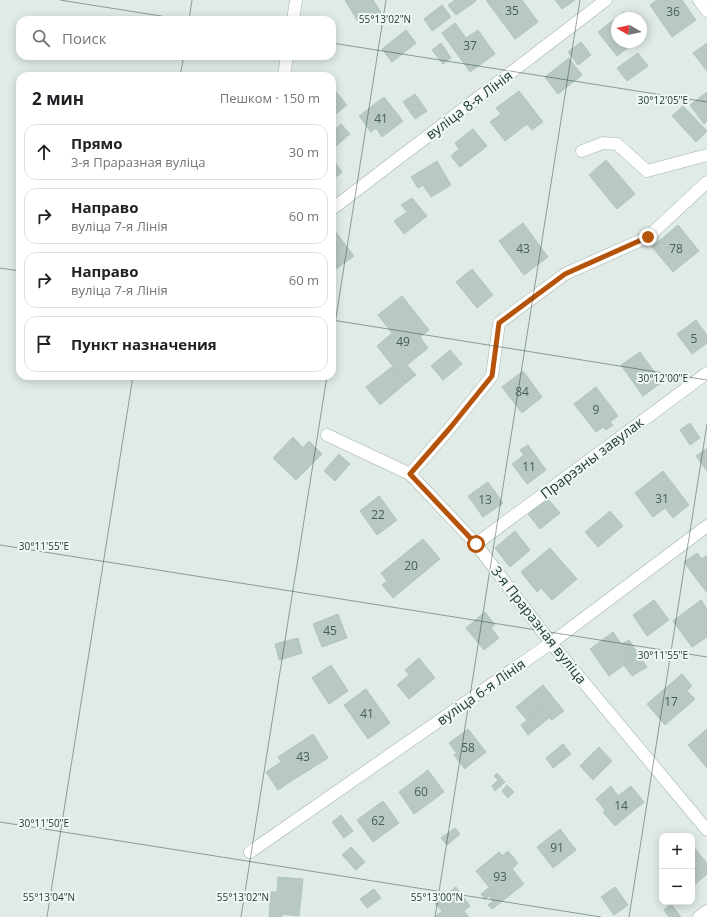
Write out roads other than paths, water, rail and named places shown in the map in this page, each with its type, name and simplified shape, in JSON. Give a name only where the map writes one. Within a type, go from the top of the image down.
[{"type":"street","points":[[294,16],[296,0]]},
{"type":"street","name":"вуліца 8-я Лінія","points":[[336,206],[606,0]]},
{"type":"street","points":[[698,0],[707,11]]},
{"type":"street","points":[[285,72],[286,60]]},
{"type":"street","points":[[582,151],[603,143],[617,144],[647,171],[707,155]]},
{"type":"street","points":[[410,474],[492,376],[499,323],[565,274],[648,237],[707,182]]},
{"type":"street","name":"Прарэзны завулак","points":[[476,544],[707,373]]},
{"type":"street","name":"3-я Праразная вуліца","points":[[327,435],[410,474],[476,544],[551,643],[707,830]]},
{"type":"street","name":"вуліца 6-я Лінія","points":[[250,852],[551,643],[707,526]]},
{"type":"street","points":[[699,917],[707,911]]}]
